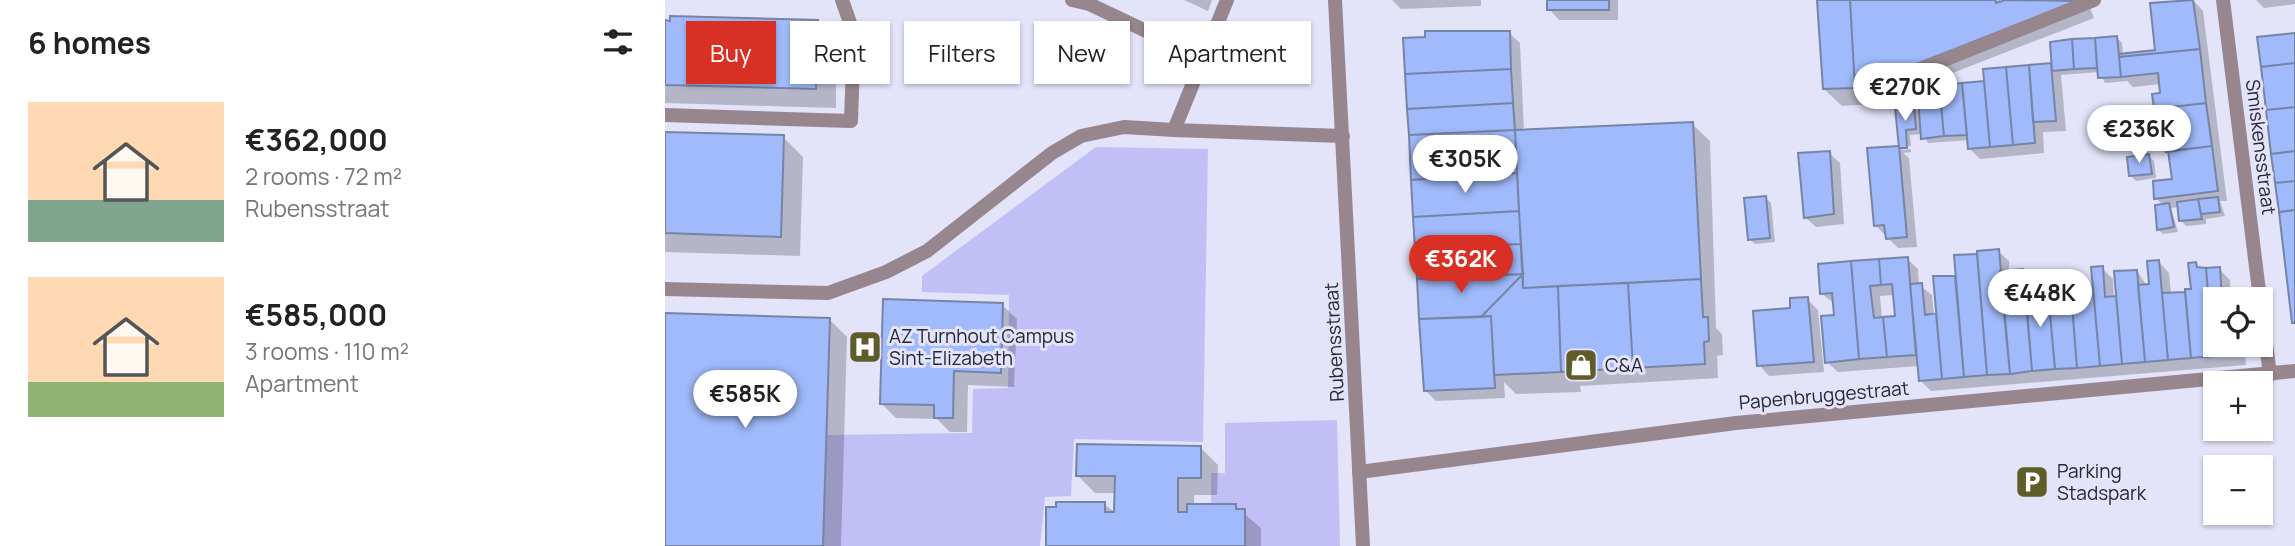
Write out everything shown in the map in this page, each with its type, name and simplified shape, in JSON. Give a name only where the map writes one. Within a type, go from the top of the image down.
[{"type":"street","points":[[665,115],[851,121],[854,34],[842,0]]},
{"type":"street","points":[[1072,0],[1089,4],[1144,30]]},
{"type":"street","points":[[1218,21],[1227,0]]},
{"type":"street","name":"Rubensstraat","points":[[1335,0],[1363,546]]},
{"type":"street","points":[[1894,79],[2094,0]]},
{"type":"street","name":"Smiskensstraat","points":[[2223,0],[2259,287]]},
{"type":"street","points":[[1174,130],[1193,84]]},
{"type":"street","points":[[665,289],[828,293],[885,272],[927,251],[1052,153],[1081,136],[1124,127],[1343,136]]},
{"type":"street","name":"Papenbruggestraat","points":[[2273,375],[2295,371]]},
{"type":"street","name":"Papenbruggestraat","points":[[1359,471],[1736,423],[2203,381]]},
{"type":"shaded area","points":[[1096,147],[1208,149],[1203,442],[1074,439],[1071,496],[1045,497],[1040,546],[823,546],[825,435],[972,433],[973,389],[1008,388],[1009,295],[922,292],[922,276]]},
{"type":"shaded area","points":[[1337,420],[1340,546],[1245,546],[1236,509],[1211,504],[1211,473],[1225,473],[1225,423]]},
{"type":"building","points":[[1547,0],[1609,0],[1609,10],[1547,10]]},
{"type":"building","points":[[1817,0],[1850,0],[1855,88],[1823,89]]},
{"type":"building","points":[[1850,0],[1995,0],[1996,3],[2005,0],[2078,1],[1855,88]]},
{"type":"building","points":[[2193,0],[2200,49],[2119,57],[2119,54],[2155,50],[2150,3]]},
{"type":"building","points":[[670,16],[818,20],[790,21],[790,84],[816,84],[816,89],[665,85],[665,20],[670,21]]},
{"type":"building","points":[[1425,31],[1510,31],[1511,69],[1405,74],[1403,38],[1425,37]]},
{"type":"building","points":[[2295,33],[2295,63],[2261,67],[2257,37]]},
{"type":"building","points":[[2117,36],[2121,77],[2098,78],[2095,38]]},
{"type":"building","points":[[2095,38],[2097,68],[2074,69],[2072,39]]},
{"type":"building","points":[[2072,39],[2074,69],[2052,71],[2050,42]]},
{"type":"building","points":[[2200,49],[2206,103],[2154,109],[2152,94],[2160,93],[2158,73],[2121,77],[2119,57]]},
{"type":"building","points":[[2051,63],[2056,121],[2033,122],[2029,65]]},
{"type":"building","points":[[2295,63],[2295,107],[2266,110],[2261,67]]},
{"type":"building","points":[[2029,65],[2035,143],[2013,145],[2006,67]]},
{"type":"building","points":[[2006,67],[2013,145],[1990,147],[1983,69]]},
{"type":"building","points":[[1511,69],[1513,103],[1407,109],[1405,74]]},
{"type":"building","points":[[1984,81],[1990,147],[1968,149],[1962,83]]},
{"type":"building","points":[[1962,83],[1967,135],[1944,136],[1939,85]]},
{"type":"building","points":[[1940,94],[1944,136],[1921,139],[1918,96]]},
{"type":"building","points":[[1513,103],[1515,130],[1409,135],[1407,109]]},
{"type":"building","points":[[2206,103],[2212,146],[2166,152],[2163,120],[2155,121],[2154,109]]},
{"type":"building","points":[[1914,106],[1916,129],[1906,130],[1907,148],[1899,148],[1895,107]]},
{"type":"building","points":[[2295,107],[2295,151],[2271,154],[2266,110]]},
{"type":"building","points":[[1693,122],[1701,279],[1523,288],[1515,130]]},
{"type":"building","points":[[1515,130],[1517,173],[1411,180],[1409,135]]},
{"type":"building","points":[[665,132],[784,135],[781,237],[665,233]]},
{"type":"building","points":[[1899,146],[1907,237],[1886,239],[1884,225],[1874,226],[1867,148]]},
{"type":"building","points":[[2212,146],[2218,191],[2154,199],[2153,181],[2172,179],[2168,151]]},
{"type":"building","points":[[1830,151],[1834,214],[1804,218],[1798,153]]},
{"type":"building","points":[[2295,151],[2295,181],[2275,183],[2271,154]]},
{"type":"building","points":[[2149,154],[2152,174],[2129,176],[2127,157]]},
{"type":"building","points":[[1517,173],[1519,211],[1413,217],[1411,180]]},
{"type":"building","points":[[2295,181],[2295,210],[2279,212],[2275,183]]},
{"type":"building","points":[[1766,196],[1770,238],[1748,240],[1744,198]]},
{"type":"building","points":[[2218,197],[2220,212],[2201,214],[2198,199]]},
{"type":"building","points":[[2198,199],[2202,219],[2179,221],[2177,202]]},
{"type":"building","points":[[2169,203],[2174,227],[2157,230],[2155,205]]},
{"type":"building","points":[[2295,210],[2295,323],[2292,323],[2279,212]]},
{"type":"building","points":[[1519,211],[1521,244],[1415,249],[1413,217]]},
{"type":"building","points":[[1521,244],[1523,274],[1417,279],[1415,249]]},
{"type":"building","points":[[1999,249],[2010,374],[1987,375],[1977,251]]},
{"type":"building","points":[[1977,254],[1987,375],[1964,377],[1954,255]]},
{"type":"building","points":[[1908,257],[1916,355],[1887,357],[1883,317],[1895,316],[1892,284],[1881,285],[1879,259]]},
{"type":"building","points":[[1879,259],[1881,285],[1870,286],[1874,318],[1883,317],[1887,357],[1859,359],[1851,261]]},
{"type":"building","points":[[2159,260],[2168,360],[2145,362],[2138,285],[2149,284],[2147,261]]},
{"type":"building","points":[[1851,261],[1859,359],[1825,363],[1821,316],[1834,315],[1832,293],[1820,294],[1818,264]]},
{"type":"building","points":[[2196,262],[2197,267],[2206,268],[2208,287],[2203,287],[2203,357],[2191,358],[2185,289],[2191,289],[2188,263]]},
{"type":"building","points":[[2103,266],[2105,297],[2116,296],[2122,364],[2100,366],[2091,267]]},
{"type":"building","points":[[2220,267],[2221,287],[2208,287],[2206,268]]},
{"type":"building","points":[[2023,269],[2032,371],[2010,374],[2000,271]]},
{"type":"building","points":[[2137,270],[2145,362],[2122,364],[2114,271]]},
{"type":"building","points":[[1523,274],[1481,317],[1419,319],[1417,279]]},
{"type":"building","points":[[1523,274],[1523,288],[1558,286],[1561,372],[1494,375],[1491,316],[1481,317]]},
{"type":"building","points":[[1933,276],[1955,276],[1964,377],[1942,379]]},
{"type":"building","points":[[2085,277],[2086,289],[2093,288],[2100,366],[2077,368],[2070,278]]},
{"type":"building","points":[[1701,279],[1703,317],[1708,317],[1709,341],[1704,342],[1705,364],[1633,368],[1628,283]]},
{"type":"building","points":[[2070,279],[2077,368],[2055,369],[2047,280]]},
{"type":"building","points":[[2039,282],[2040,294],[2048,293],[2055,369],[2032,371],[2025,284]]},
{"type":"building","points":[[1628,283],[1633,368],[1561,372],[1558,286]]},
{"type":"building","points":[[1922,283],[1925,315],[1936,313],[1942,379],[1919,381],[1910,284]]},
{"type":"building","points":[[2185,292],[2191,358],[2168,360],[2162,293]]},
{"type":"building","points":[[1808,297],[1814,362],[1757,366],[1753,311],[1790,308],[1790,298]]},
{"type":"building","points":[[883,299],[1003,303],[1001,373],[954,371],[953,418],[934,418],[934,405],[880,404]]},
{"type":"building","points":[[665,313],[830,318],[823,546],[665,546]]},
{"type":"building","points":[[1491,316],[1495,388],[1424,391],[1419,319]]},
{"type":"building","points":[[1077,444],[1201,446],[1201,478],[1178,478],[1178,512],[1187,512],[1187,504],[1236,504],[1236,509],[1245,509],[1245,546],[1046,546],[1046,507],[1056,507],[1056,502],[1105,502],[1105,512],[1114,512],[1115,476],[1076,476]]},
{"type":"place","name":"AZ Turnhout Campus Sint-Elizabeth","points":[[865,347]]},
{"type":"place","name":"C&A","points":[[1581,365]]},
{"type":"place","name":"Parking Stadspark","points":[[2032,482]]}]
